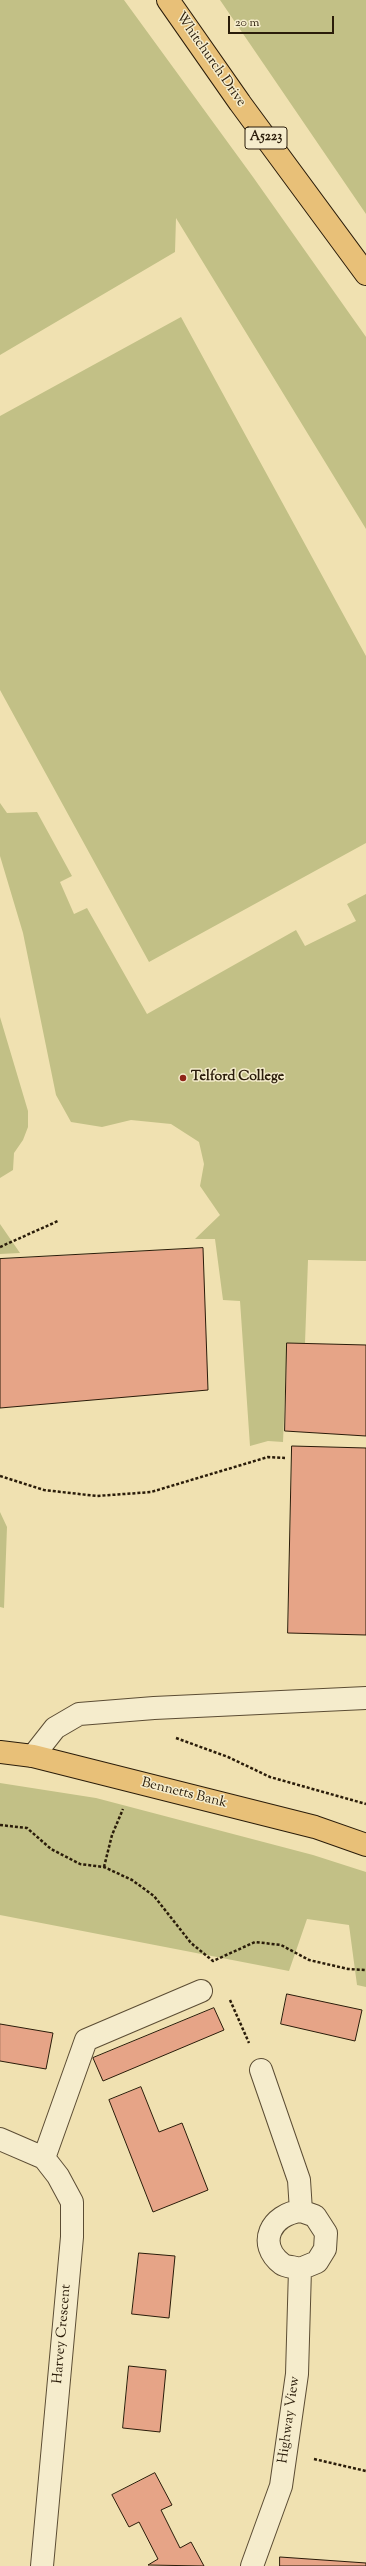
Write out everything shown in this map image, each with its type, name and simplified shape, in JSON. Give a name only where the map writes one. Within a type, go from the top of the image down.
[{"type":"main road","name":"Whitchurch Drive","points":[[168,0],[240,103],[366,274]]},
{"type":"main road","name":"Bennetts Bank","points":[[0,1752],[33,1756],[315,1827],[366,1845]]},
{"type":"street","points":[[33,1756],[55,1728],[79,1714],[154,1708],[366,1698]]},
{"type":"street","points":[[44,2158],[86,2040],[201,1991]]},
{"type":"street","points":[[261,2070],[299,2180],[301,2212]]},
{"type":"street","name":"Harvey Crescent","points":[[0,2139],[44,2158],[58,2176],[72,2202],[72,2237],[42,2566]]},
{"type":"street","points":[[301,2212],[315,2216],[326,2233],[325,2249],[317,2262],[300,2269],[283,2264],[272,2252],[269,2242],[270,2231],[277,2220],[288,2213],[301,2212]]},
{"type":"street","name":"Highway View","points":[[252,2566],[280,2486],[297,2374],[300,2269]]},
{"type":"path","points":[[0,1247],[58,1221]]},
{"type":"path","points":[[0,1476],[44,1490],[97,1496],[151,1492],[268,1457],[285,1458]]},
{"type":"path","points":[[171,1737],[228,1757],[270,1777],[366,1804]]},
{"type":"path","points":[[104,1867],[112,1835],[123,1808],[106,1774]]},
{"type":"path","points":[[0,1825],[27,1828],[51,1849],[80,1864],[104,1867],[132,1880],[154,1896],[191,1943],[213,1961],[216,1968]]},
{"type":"path","points":[[213,1961],[256,1942],[281,1945],[309,1960],[366,1970]]},
{"type":"path","points":[[229,1996],[261,2070]]},
{"type":"path","points":[[308,2457],[366,2471]]},
{"type":"shaded area","points":[[0,0],[124,0],[253,177],[366,337],[366,529],[176,218],[175,252],[0,355]]},
{"type":"shaded area","points":[[220,0],[366,0],[366,214]]},
{"type":"shaded area","points":[[181,317],[366,656],[366,843],[149,962],[0,690],[0,416]]},
{"type":"shaded area","points":[[0,803],[7,813],[37,812],[72,876],[60,882],[74,914],[87,908],[147,1014],[296,930],[305,946],[356,921],[347,904],[366,894],[366,1261],[308,1260],[305,1343],[287,1343],[283,1442],[268,1441],[250,1446],[240,1301],[223,1300],[215,1239],[195,1239],[220,1215],[200,1186],[204,1164],[199,1142],[171,1124],[131,1120],[102,1127],[71,1122],[56,1095],[23,933],[0,856]]},
{"type":"shaded area","points":[[0,1017],[28,1111],[28,1127],[23,1140],[14,1153],[13,1170],[0,1178]]},
{"type":"shaded area","points":[[0,1224],[20,1253],[0,1254]]},
{"type":"shaded area","points":[[0,1512],[7,1527],[4,1608],[0,1607]]},
{"type":"shaded area","points":[[0,1783],[96,1798],[313,1855],[366,1872],[366,1987],[357,1985],[349,1925],[307,1919],[289,1971],[0,1915]]},
{"type":"building","points":[[203,1248],[208,1390],[0,1408],[0,1259]]},
{"type":"building","points":[[287,1343],[366,1345],[366,1436],[285,1431]]},
{"type":"building","points":[[292,1446],[366,1448],[366,1635],[288,1633]]},
{"type":"building","points":[[287,1994],[362,2010],[355,2041],[281,2024]]},
{"type":"building","points":[[214,2008],[224,2030],[103,2081],[93,2058]]},
{"type":"building","points":[[0,2024],[53,2033],[46,2069],[0,2061]]},
{"type":"building","points":[[141,2087],[159,2132],[182,2123],[208,2190],[153,2212],[109,2100]]},
{"type":"building","points":[[139,2253],[175,2256],[169,2318],[132,2314]]},
{"type":"building","points":[[129,2366],[166,2370],[160,2432],[123,2428]]},
{"type":"building","points":[[155,2473],[172,2505],[161,2510],[180,2548],[191,2542],[204,2566],[148,2565],[158,2559],[139,2522],[129,2527],[112,2495]]},
{"type":"building","points":[[280,2557],[366,2563],[366,2566],[280,2566]]},
{"type":"place","name":"Telford College","points":[[183,1078]]}]
